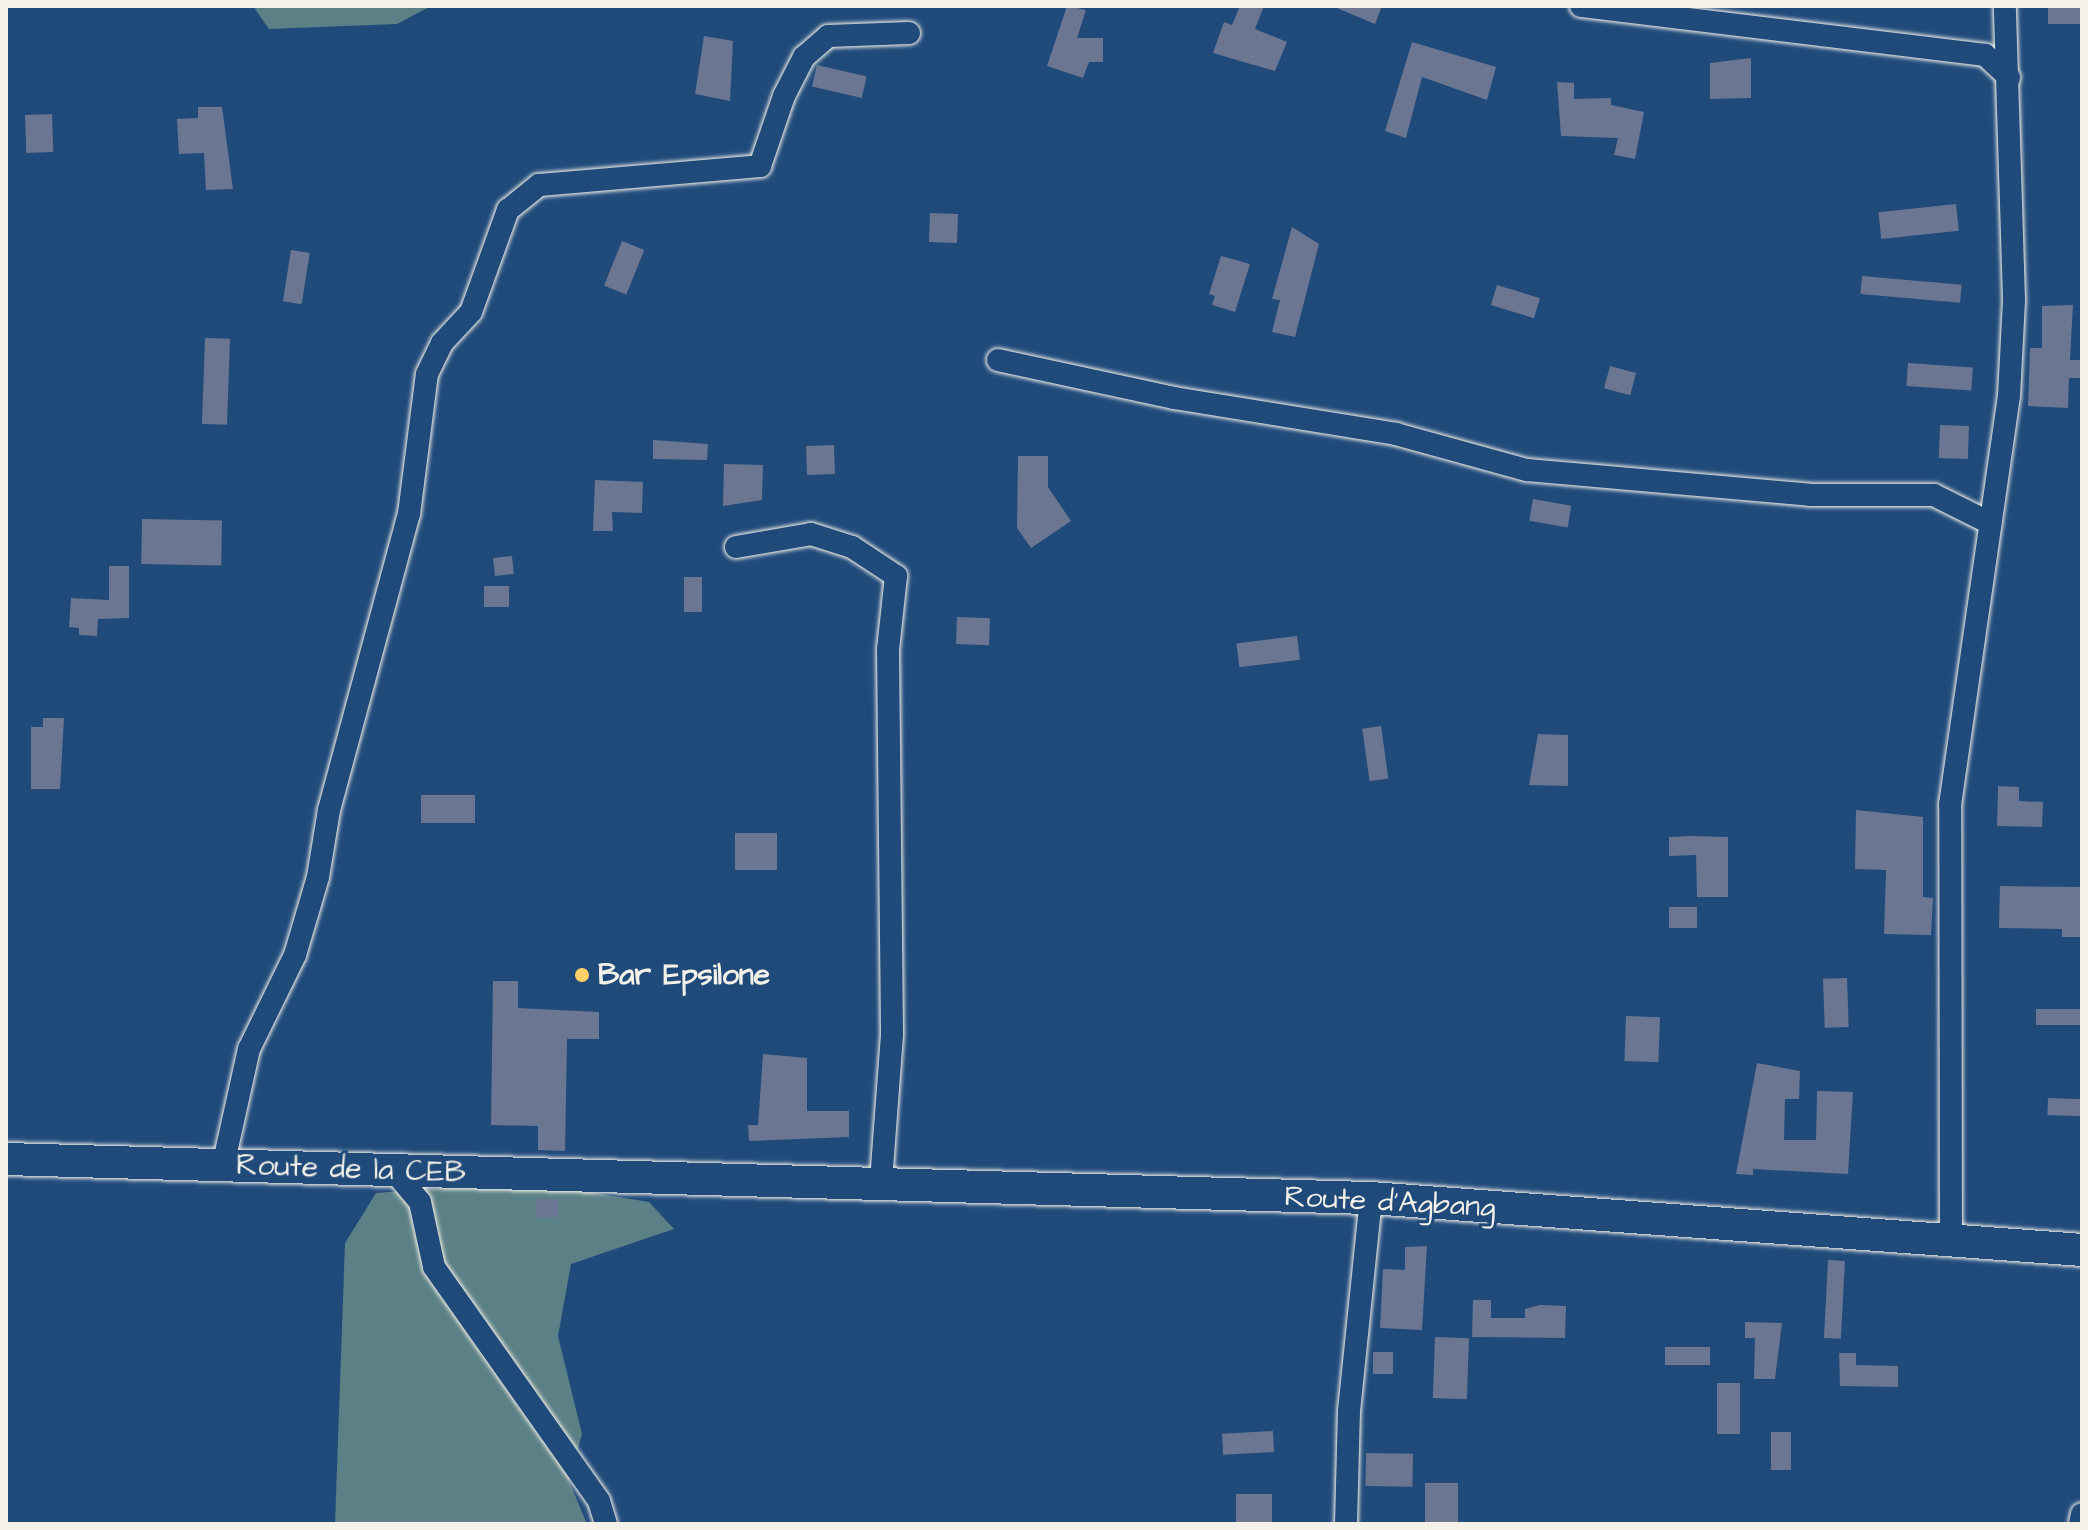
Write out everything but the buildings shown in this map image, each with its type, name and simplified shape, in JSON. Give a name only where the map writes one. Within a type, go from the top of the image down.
[{"type":"main road","name":"Route de la CEB","points":[[6,1159],[696,1179]]},
{"type":"main road","name":"Route d'Agbang","points":[[696,1179],[1371,1198],[2082,1250]]},
{"type":"street","points":[[1581,6],[1985,55],[2009,77]]},
{"type":"street","points":[[1951,1239],[1950,805],[2009,396],[2014,299],[2005,6]]},
{"type":"street","points":[[223,1166],[249,1049],[295,955],[318,877],[329,810],[409,514],[427,374],[442,343],[471,312],[508,210],[539,185],[760,166],[784,96],[804,57],[828,36],[909,33]]},
{"type":"street","points":[[998,360],[1396,434],[1527,470],[1810,495],[1934,495],[1990,523]]},
{"type":"street","points":[[736,547],[811,534],[852,547],[896,576],[888,650],[892,1035],[881,1182]]},
{"type":"street","points":[[394,1171],[420,1202],[434,1267],[599,1501],[606,1524]]},
{"type":"street","points":[[1346,1524],[1349,1411],[1371,1198]]},
{"type":"street","points":[[2080,1524],[2082,1514]]},
{"type":"green space","points":[[253,6],[431,6],[397,24],[269,29]]},
{"type":"green space","points":[[461,1187],[556,1187],[649,1202],[674,1229],[571,1264],[558,1336],[582,1434],[569,1481],[587,1524],[335,1524],[345,1243],[376,1193]]},
{"type":"place","name":"Bar Epsilone","points":[[582,975]]}]
